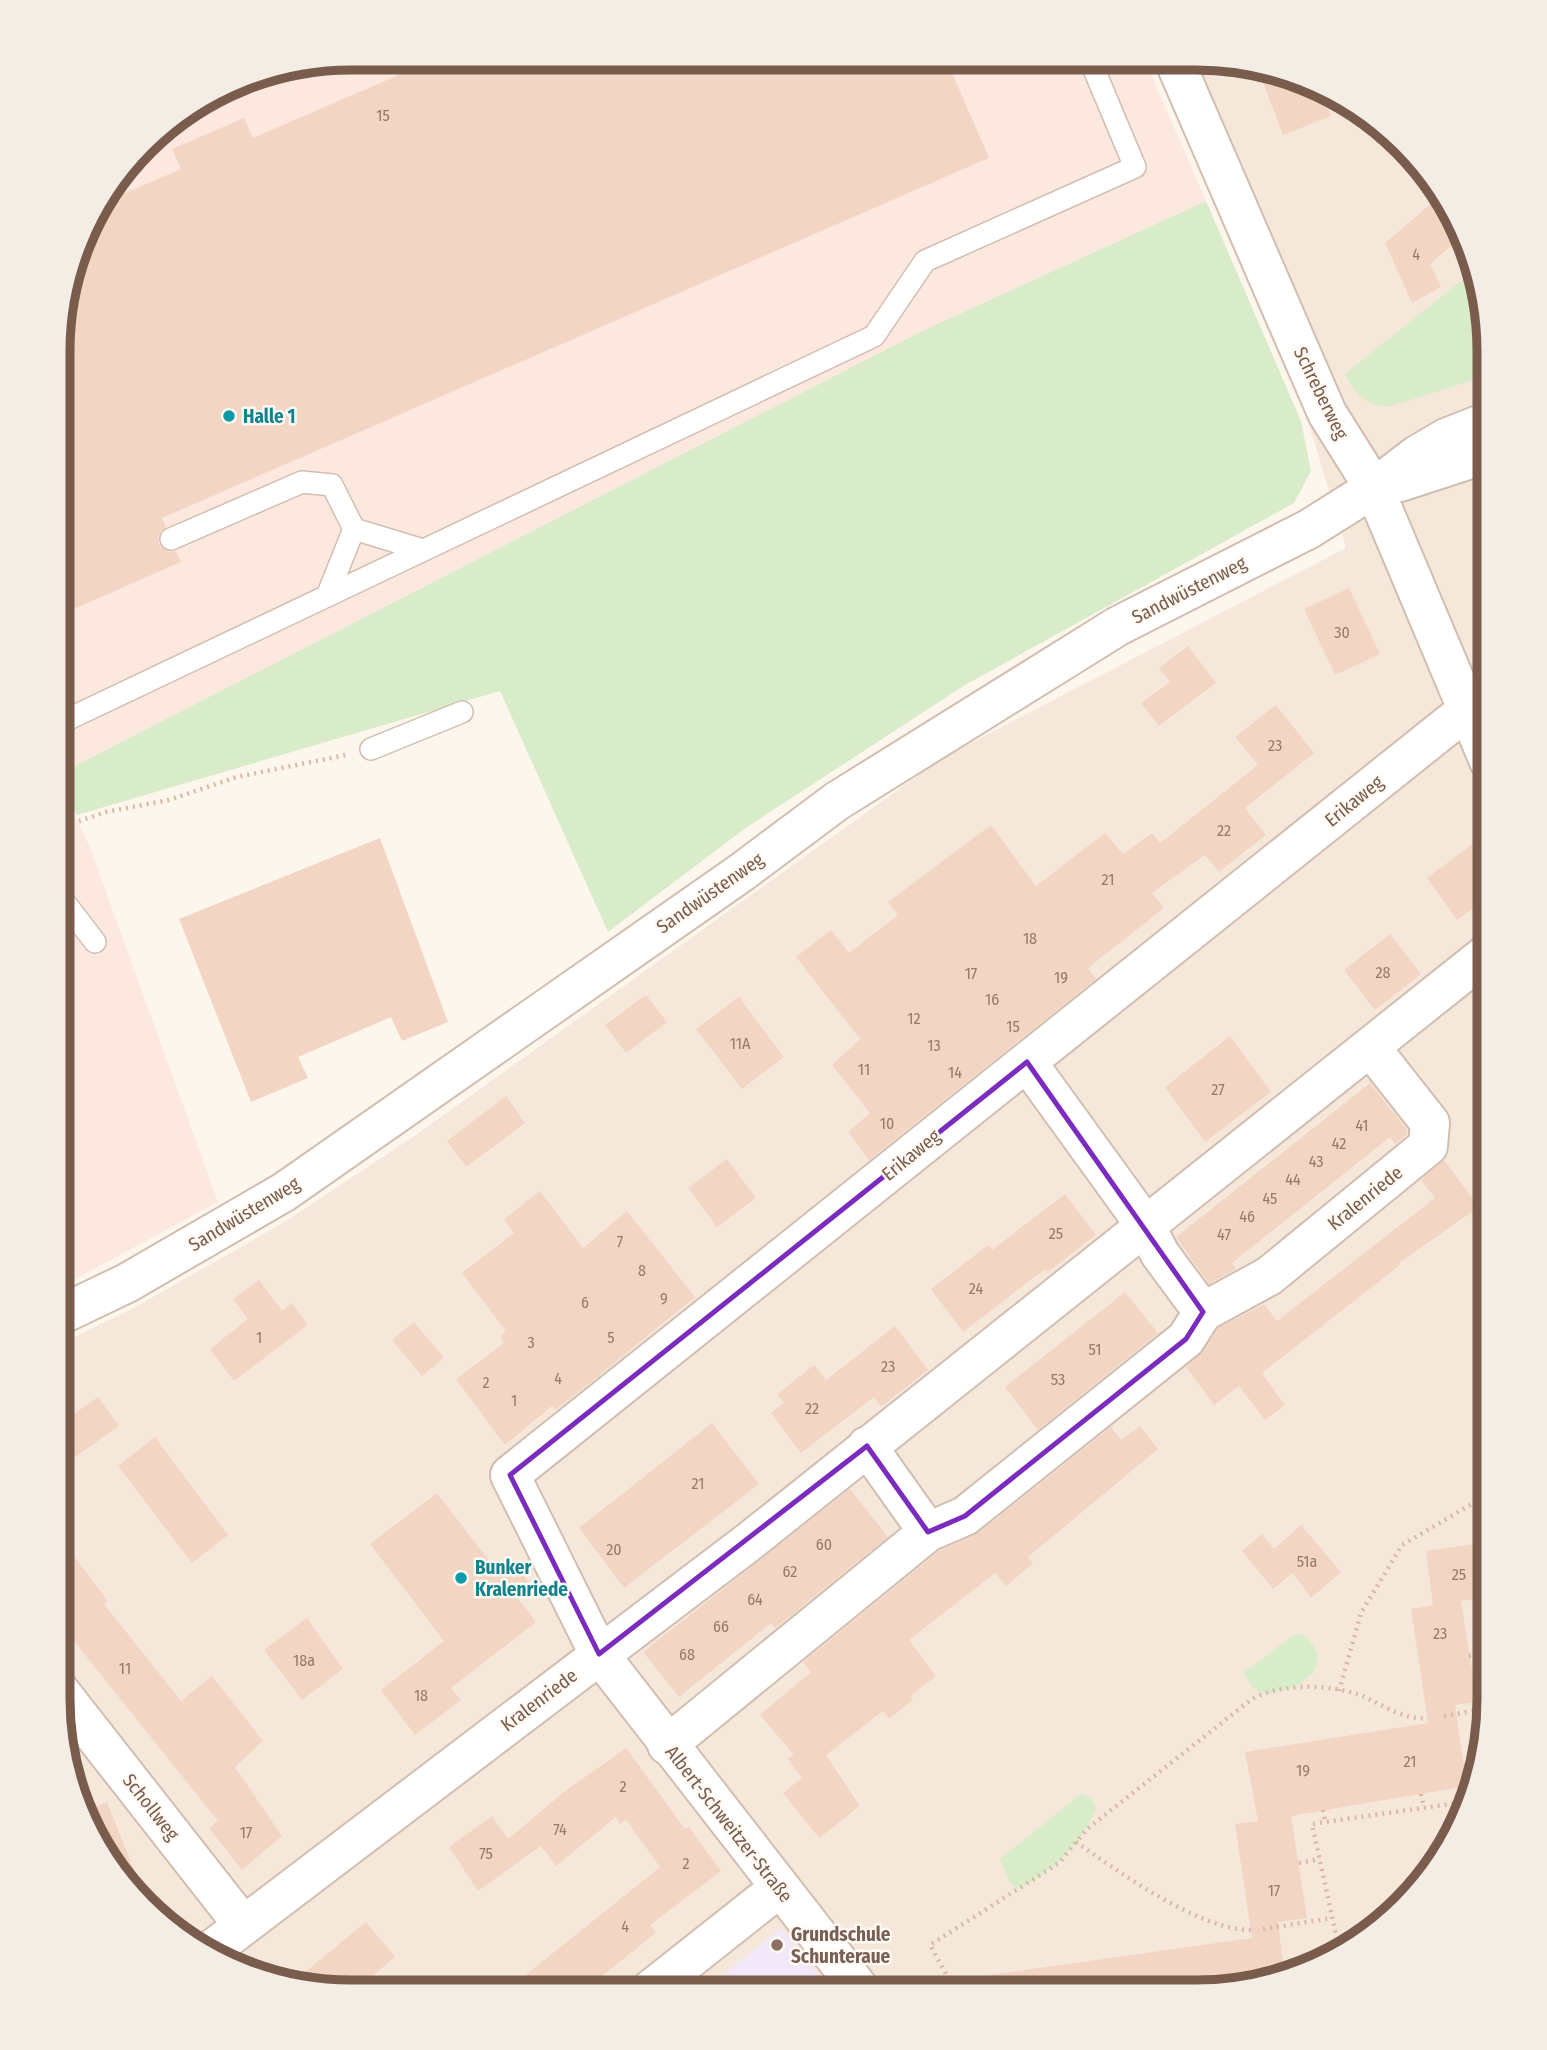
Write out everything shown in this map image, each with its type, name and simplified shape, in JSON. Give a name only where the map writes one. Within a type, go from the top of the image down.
[{"type":"street","name":"Schreberweg","points":[[1178,70],[1327,413],[1374,488],[1477,732]]},
{"type":"street","points":[[1374,488],[1427,449],[1477,426]]},
{"type":"street","points":[[1374,488],[1429,475],[1477,457]]},
{"type":"street","name":"Sandwüstenweg","points":[[70,1310],[127,1283],[284,1192],[849,794],[1118,626],[1309,529],[1374,488]]},
{"type":"street","name":"Erikaweg","points":[[599,1654],[510,1475],[1468,710]]},
{"type":"street","name":"Kralenriede","points":[[217,1945],[750,1541],[1477,963]]},
{"type":"street","name":"Kralenriede","points":[[667,1745],[928,1532],[965,1516],[1186,1339],[1203,1312],[1269,1276],[1428,1146],[1430,1123],[1371,1048]]},
{"type":"street","points":[[1027,1062],[1145,1225],[1160,1254],[1203,1312]]},
{"type":"street","points":[[867,1446],[928,1532]]},
{"type":"street","name":"Albert-Schweitzer-Straße","points":[[599,1654],[667,1745],[852,1980]]},
{"type":"street","name":"Schollweg","points":[[70,1705],[243,1925]]},
{"type":"street","points":[[663,1980],[779,1888]]},
{"type":"lane","points":[[70,718],[874,336],[925,261],[1135,167],[1094,70]]},
{"type":"lane","points":[[171,539],[302,482],[332,485],[354,529],[423,550]]},
{"type":"lane","points":[[327,596],[354,529]]},
{"type":"lane","points":[[371,749],[462,712]]},
{"type":"lane","points":[[70,909],[95,942]]},
{"type":"path","points":[[70,824],[106,812],[169,800],[237,777],[371,749]]},
{"type":"path","points":[[1339,1691],[1361,1613],[1402,1545],[1477,1503]]},
{"type":"path","points":[[1469,1656],[1477,1654]]},
{"type":"path","points":[[949,1980],[930,1945],[1059,1863],[1087,1829],[1262,1693],[1301,1686],[1339,1691],[1358,1694],[1410,1719],[1427,1718]]},
{"type":"path","points":[[1444,1716],[1476,1710]]},
{"type":"path","points":[[1421,1794],[1423,1808]]},
{"type":"path","points":[[1337,1941],[1312,1824],[1457,1803]]},
{"type":"path","points":[[1323,1810],[1325,1822]]},
{"type":"path","points":[[1076,1842],[1144,1889],[1232,1930],[1251,1930]]},
{"type":"path","points":[[1298,1863],[1320,1859]]},
{"type":"path","points":[[1263,1929],[1332,1918]]},
{"type":"highlighted area","points":[[1027,1062],[1203,1312],[1186,1339],[965,1516],[928,1532],[867,1446],[599,1654],[510,1475]]},
{"type":"shaded area","points":[[351,70],[1149,70],[1206,201],[922,331],[70,768],[70,351],[75,297],[91,244],[128,180],[152,152],[180,128],[227,99],[261,85],[297,75]]},
{"type":"shaded area","points":[[1156,70],[1196,70],[1250,75],[1303,91],[1367,128],[1395,152],[1430,195],[1456,244],[1475,315],[1477,1699],[1472,1753],[1462,1789],[1448,1823],[1419,1870],[1395,1898],[1367,1922],[1320,1951],[1286,1965],[1250,1975],[1196,1980],[315,1978],[244,1959],[180,1922],[152,1898],[117,1855],[91,1806],[75,1753],[70,1699],[70,1339],[132,1309],[283,1223],[410,1139],[944,757],[1346,548],[1307,417]]},
{"type":"shaded area","points":[[70,805],[91,850],[218,1202],[70,1282]]},
{"type":"shaded area","name":"Grundschule Schunteraue","points":[[781,1928],[821,1980],[717,1980]]},
{"type":"green space","points":[[1206,201],[1301,421],[1311,471],[1294,503],[965,685],[747,827],[608,932],[500,691],[77,815],[70,802],[70,768],[922,331]]},
{"type":"green space","points":[[1466,277],[1475,315],[1477,379],[1392,406],[1383,406],[1363,399],[1345,374]]},
{"type":"green space","points":[[1294,1635],[1304,1635],[1315,1649],[1317,1662],[1312,1673],[1303,1682],[1290,1688],[1277,1692],[1257,1691],[1243,1673]]},
{"type":"green space","points":[[1082,1793],[1092,1798],[1096,1809],[1082,1834],[1054,1866],[1017,1889],[1009,1882],[1000,1859]]},
{"type":"building","name":"Halle 1","points":[[410,70],[951,70],[989,158],[162,518],[166,527],[158,537],[159,545],[169,552],[176,551],[181,562],[70,611],[72,315],[91,244],[116,197],[181,169],[172,149],[244,118],[253,138]]},
{"type":"building","points":[[1261,78],[1320,99],[1326,102],[1331,116],[1283,135]]},
{"type":"building","points":[[1434,201],[1455,243],[1430,264],[1441,287],[1412,303],[1385,243]]},
{"type":"building","points":[[1349,588],[1380,654],[1335,675],[1304,609]]},
{"type":"building","points":[[1188,646],[1216,683],[1159,726],[1141,703],[1170,682],[1159,668]]},
{"type":"building","points":[[1276,705],[1314,753],[1245,808],[1266,835],[1219,872],[1205,855],[1152,893],[1164,908],[1088,968],[1096,979],[869,1160],[848,1132],[870,1113],[832,1065],[860,1039],[796,957],[831,930],[849,953],[898,915],[888,902],[991,825],[1036,886],[1105,833],[1123,854],[1152,833],[1160,843],[1258,765],[1235,737]]},
{"type":"building","points":[[380,838],[448,1022],[402,1041],[391,1017],[298,1057],[308,1078],[251,1102],[179,919]]},
{"type":"building","points":[[1474,843],[1477,847],[1477,906],[1457,920],[1427,878]]},
{"type":"building","points":[[1390,934],[1421,974],[1375,1010],[1344,970]]},
{"type":"building","points":[[646,995],[667,1022],[626,1053],[605,1025]]},
{"type":"building","points":[[739,997],[784,1057],[742,1089],[696,1029]]},
{"type":"building","points":[[1230,1036],[1271,1092],[1205,1142],[1165,1087]]},
{"type":"building","points":[[1370,1083],[1407,1130],[1407,1135],[1395,1144],[1390,1137],[1232,1263],[1236,1269],[1209,1284],[1176,1237]]},
{"type":"building","points":[[506,1096],[525,1123],[466,1167],[447,1141]]},
{"type":"building","points":[[727,1159],[756,1198],[717,1227],[688,1188]]},
{"type":"building","points":[[1444,1160],[1477,1204],[1477,1208],[1399,1263],[1400,1265],[1262,1373],[1285,1405],[1265,1420],[1239,1386],[1214,1405],[1186,1367],[1204,1351],[1218,1328],[1264,1304],[1277,1321],[1435,1198],[1421,1180]]},
{"type":"building","points":[[540,1191],[583,1248],[627,1211],[695,1297],[586,1386],[555,1410],[552,1406],[505,1445],[456,1379],[504,1343],[500,1336],[506,1331],[462,1273],[514,1233],[504,1219]]},
{"type":"building","points":[[1065,1194],[1096,1235],[1048,1272],[1045,1269],[963,1332],[931,1289],[988,1245],[992,1250]]},
{"type":"building","points":[[259,1280],[282,1311],[292,1303],[308,1325],[234,1381],[210,1349],[248,1319],[233,1299]]},
{"type":"building","points":[[1125,1292],[1158,1333],[1038,1430],[1005,1387]]},
{"type":"building","points":[[414,1322],[444,1358],[422,1376],[392,1340]]},
{"type":"building","points":[[895,1326],[928,1370],[881,1407],[874,1397],[801,1453],[771,1413],[784,1403],[777,1394],[814,1365],[826,1380]]},
{"type":"building","points":[[98,1397],[119,1426],[70,1461],[70,1417]]},
{"type":"building","points":[[712,1423],[759,1484],[624,1588],[579,1528]]},
{"type":"building","points":[[1140,1426],[1158,1449],[1028,1557],[1033,1564],[1006,1586],[995,1573],[909,1640],[936,1676],[910,1696],[913,1700],[889,1719],[883,1711],[826,1755],[860,1806],[819,1838],[783,1793],[802,1778],[788,1759],[794,1755],[760,1715],[811,1672],[803,1662],[939,1551],[978,1533],[1111,1427],[1121,1440]]},
{"type":"building","points":[[155,1437],[228,1535],[192,1563],[118,1466]]},
{"type":"building","points":[[850,1489],[888,1537],[775,1628],[771,1623],[679,1697],[643,1652]]},
{"type":"building","name":"Bunker Kralenriede","points":[[437,1493],[496,1570],[511,1559],[532,1586],[517,1597],[536,1622],[451,1688],[461,1700],[415,1735],[381,1690],[444,1641],[370,1544]]},
{"type":"building","points":[[1301,1525],[1341,1572],[1311,1598],[1293,1573],[1273,1589],[1242,1551],[1262,1534],[1274,1549]]},
{"type":"building","points":[[1477,1544],[1477,1599],[1461,1601],[1477,1701],[1455,1705],[1466,1776],[1463,1787],[1291,1816],[1307,1918],[1278,1922],[1283,1966],[1232,1978],[1196,1980],[991,1980],[990,1975],[1252,1938],[1235,1824],[1258,1821],[1245,1752],[1428,1723],[1411,1609],[1433,1605],[1426,1551]]},
{"type":"building","points":[[70,1551],[108,1601],[104,1604],[181,1701],[212,1676],[263,1741],[235,1767],[282,1836],[242,1870],[209,1828],[218,1821],[70,1636]]},
{"type":"building","points":[[307,1618],[343,1669],[302,1700],[264,1650]]},
{"type":"building","points":[[626,1748],[685,1829],[689,1827],[721,1871],[650,1925],[656,1933],[597,1980],[519,1980],[660,1867],[626,1820],[620,1824],[616,1817],[556,1866],[541,1846],[478,1891],[449,1847],[492,1816],[508,1839],[564,1792]]},
{"type":"building","points":[[107,1802],[139,1883],[117,1855],[92,1808]]},
{"type":"building","points":[[366,1922],[395,1957],[367,1980],[301,1976]]},
{"type":"place","name":"Halle 1","points":[[229,416]]},
{"type":"place","name":"Bunker Kralenriede","points":[[461,1578]]},
{"type":"place","name":"Grundschule Schunteraue","points":[[777,1945]]}]
